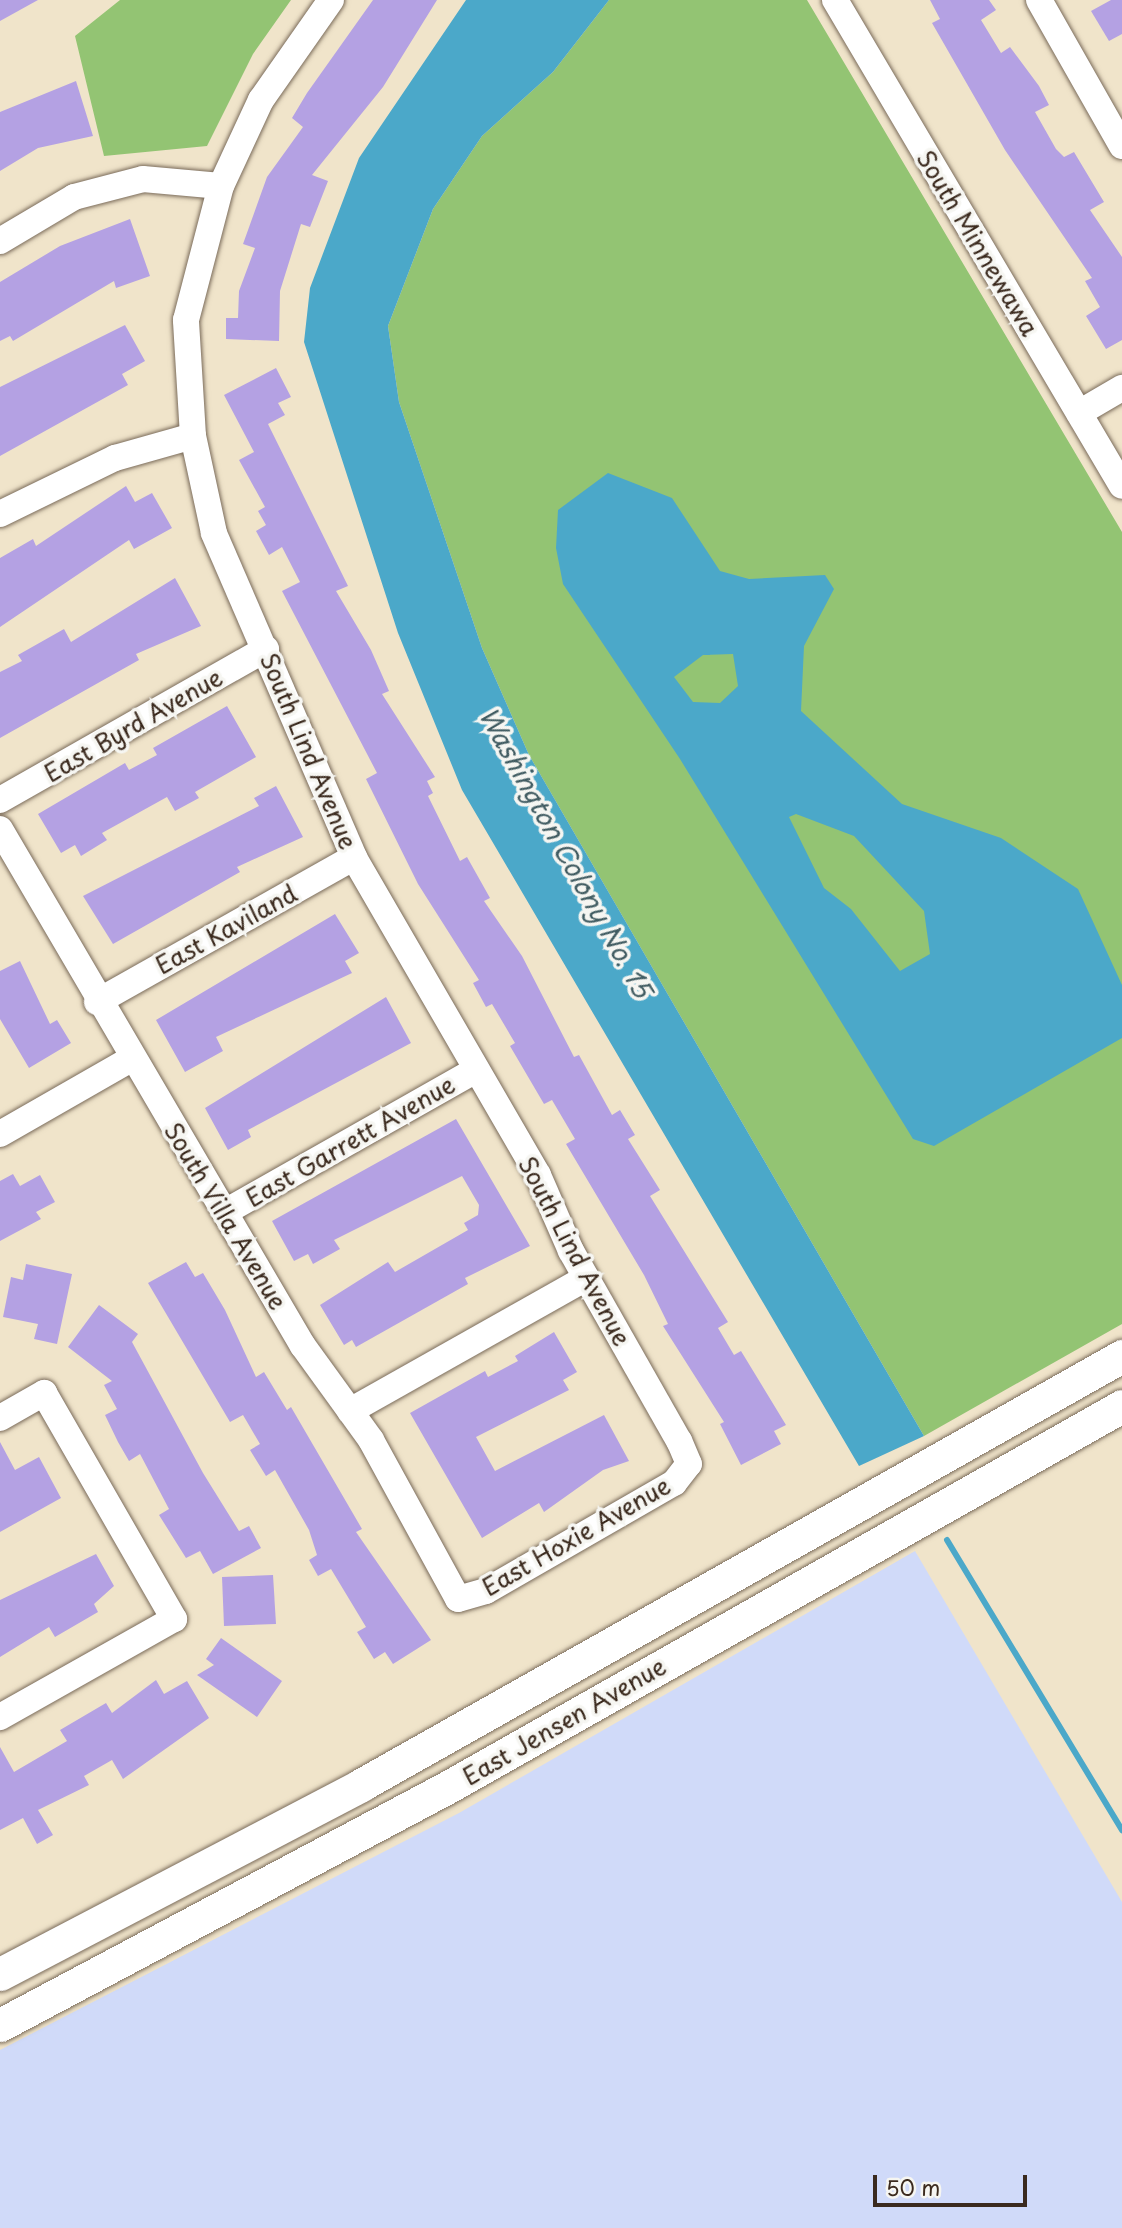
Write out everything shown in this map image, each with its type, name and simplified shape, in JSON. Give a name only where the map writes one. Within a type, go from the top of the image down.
[{"type":"main road","name":"East Jensen Avenue","points":[[0,1974],[361,1785],[1122,1356]]},
{"type":"main road","name":"East Jensen Avenue","points":[[0,2025],[448,1787],[1122,1406]]},
{"type":"street","name":"South Lind Avenue","points":[[331,0],[261,100],[221,186],[186,320],[193,436],[214,533],[354,857],[538,1175],[586,1278],[689,1464]]},
{"type":"street","name":"South Minnewawa","points":[[835,0],[1122,486]]},
{"type":"street","points":[[1039,0],[1112,104],[1122,146]]},
{"type":"street","points":[[0,241],[74,197],[143,179],[221,186]]},
{"type":"street","points":[[1079,413],[1122,388]]},
{"type":"street","points":[[0,514],[116,458],[193,436]]},
{"type":"street","name":"East Byrd Avenue","points":[[0,800],[266,649]]},
{"type":"street","name":"South Villa Avenue","points":[[0,829],[97,1002],[350,1411],[458,1599]]},
{"type":"street","name":"East Kaviland","points":[[97,1002],[354,857]]},
{"type":"street","points":[[0,1134],[131,1059]]},
{"type":"street","name":"East Garrett Avenue","points":[[225,1212],[476,1070]]},
{"type":"street","points":[[350,1411],[586,1278]]},
{"type":"street","points":[[0,1418],[44,1393],[174,1619],[0,1717]]},
{"type":"street","name":"East Hoxie Avenue","points":[[458,1599],[486,1591],[674,1483],[689,1464]]},
{"type":"shaded area","points":[[915,1551],[1122,1902],[1122,2228],[0,2228],[0,2050],[459,1813]]},
{"type":"green space","points":[[120,0],[291,0],[253,54],[207,146],[104,156],[75,36]]},
{"type":"green space","points":[[609,0],[807,0],[1122,532],[1122,1324],[924,1436],[529,755],[482,648],[399,402],[388,326],[433,209],[482,136],[553,72]]},
{"type":"water","points":[[466,0],[609,0],[553,72],[482,136],[433,209],[388,326],[399,402],[482,648],[529,755],[924,1436],[859,1466],[462,790],[398,633],[304,342],[310,288],[359,158]]},
{"type":"water","points":[[608,473],[672,498],[720,571],[749,579],[825,575],[834,589],[804,646],[801,711],[902,804],[1001,838],[1078,889],[1122,985],[1122,1038],[934,1146],[913,1139],[680,759],[563,584],[556,548],[558,510]],"holes":[[[733,654],[738,686],[720,703],[693,702],[674,677],[703,655]],[[796,814],[854,836],[924,911],[930,954],[900,971],[851,909],[824,888],[789,817]]]},
{"type":"building","points":[[0,0],[38,0],[0,21]]},
{"type":"building","points":[[373,0],[437,0],[383,87],[312,175],[328,181],[310,227],[301,224],[280,291],[279,341],[226,339],[226,318],[238,318],[239,291],[255,248],[243,244],[267,177],[303,127],[292,118]]},
{"type":"building","points":[[930,0],[989,0],[996,10],[981,20],[1001,53],[1010,47],[1039,86],[1049,105],[1035,112],[1056,149],[1064,157],[1074,152],[1104,202],[1090,210],[1122,257],[1122,340],[1106,349],[1086,316],[1100,307],[1085,281],[1092,278],[1005,150],[932,23],[940,19]]},
{"type":"building","points":[[1111,0],[1122,0],[1122,34],[1109,41],[1091,11]]},
{"type":"building","points":[[76,81],[93,136],[38,148],[0,171],[0,112]]},
{"type":"building","points":[[130,219],[150,276],[116,288],[114,281],[13,341],[10,336],[0,341],[0,282],[60,246]]},
{"type":"building","points":[[125,325],[145,361],[122,374],[128,385],[0,456],[0,387]]},
{"type":"building","points":[[276,368],[291,397],[278,403],[285,415],[268,424],[348,586],[336,591],[371,650],[389,691],[382,694],[435,777],[427,781],[433,793],[428,796],[460,861],[467,857],[490,898],[484,901],[522,956],[574,1057],[579,1055],[612,1115],[620,1110],[635,1135],[628,1139],[660,1190],[650,1196],[728,1322],[718,1328],[734,1355],[741,1351],[786,1425],[774,1431],[781,1444],[741,1465],[720,1424],[724,1422],[663,1326],[668,1324],[644,1275],[566,1144],[575,1139],[552,1100],[544,1104],[510,1046],[515,1043],[492,1004],[486,1007],[473,983],[479,980],[418,884],[366,779],[377,773],[282,591],[300,582],[282,547],[269,555],[256,531],[266,525],[258,511],[265,507],[239,460],[254,452],[224,395]]},
{"type":"building","points":[[126,486],[135,502],[152,493],[172,528],[134,549],[129,540],[0,627],[0,558],[33,539],[36,546]]},
{"type":"building","points":[[175,578],[201,626],[136,654],[139,660],[0,738],[0,672],[22,661],[18,655],[64,629],[71,642]]},
{"type":"building","points":[[227,706],[256,757],[195,792],[199,798],[175,811],[167,797],[102,833],[107,840],[81,856],[75,845],[61,853],[38,814],[125,763],[129,770],[157,755],[153,748]]},
{"type":"building","points":[[276,786],[303,837],[237,867],[240,872],[113,944],[83,896],[259,806],[254,798]]},
{"type":"building","points":[[335,914],[359,953],[345,961],[352,973],[216,1037],[223,1051],[185,1072],[156,1020]]},
{"type":"building","points":[[20,961],[50,1024],[57,1020],[71,1043],[29,1068],[0,1019],[0,971]]},
{"type":"building","points":[[386,997],[411,1043],[248,1130],[251,1137],[228,1150],[205,1108]]},
{"type":"building","points":[[456,1119],[530,1246],[465,1278],[468,1284],[356,1347],[352,1340],[344,1345],[320,1305],[388,1262],[395,1272],[468,1230],[464,1223],[478,1215],[479,1205],[462,1176],[334,1240],[340,1249],[313,1264],[308,1254],[294,1261],[272,1221]]},
{"type":"building","points":[[13,1174],[20,1186],[40,1175],[55,1202],[36,1212],[41,1219],[0,1241],[0,1181]]},
{"type":"building","points":[[186,1262],[195,1277],[203,1273],[225,1310],[256,1377],[264,1372],[287,1410],[291,1407],[362,1529],[356,1532],[431,1640],[393,1664],[385,1652],[374,1659],[357,1632],[366,1627],[331,1569],[318,1576],[309,1560],[317,1555],[309,1530],[275,1470],[266,1476],[250,1450],[260,1444],[243,1415],[230,1422],[148,1283]]},
{"type":"building","points":[[26,1264],[72,1274],[57,1344],[34,1339],[38,1324],[3,1317],[11,1277],[23,1280]]},
{"type":"building","points":[[99,1305],[138,1334],[132,1342],[203,1473],[239,1531],[249,1526],[261,1548],[213,1574],[200,1551],[186,1558],[159,1515],[169,1509],[140,1454],[129,1461],[118,1442],[105,1415],[117,1409],[104,1385],[112,1381],[68,1347]]},
{"type":"building","points":[[554,1332],[577,1372],[563,1380],[569,1390],[476,1437],[495,1471],[604,1415],[629,1461],[603,1470],[544,1512],[539,1503],[482,1538],[410,1413],[485,1371],[488,1377],[518,1361],[515,1356]]},
{"type":"building","points":[[0,1442],[15,1470],[39,1457],[61,1498],[0,1532]]},
{"type":"building","points":[[96,1554],[114,1586],[94,1604],[98,1612],[55,1637],[49,1627],[0,1657],[0,1600]]},
{"type":"building","points":[[273,1575],[276,1624],[224,1626],[222,1577]]},
{"type":"building","points":[[221,1638],[282,1681],[257,1717],[197,1675],[214,1665],[206,1659]]},
{"type":"building","points":[[156,1680],[164,1694],[187,1681],[209,1718],[123,1779],[112,1760],[84,1776],[89,1785],[38,1810],[53,1835],[37,1844],[23,1818],[0,1830],[0,1747],[14,1772],[67,1741],[60,1730],[106,1703],[112,1713]]},
{"type":"waterway","name":"Washington Colony No. 15","points":[[947,1540],[1122,1830]]}]
